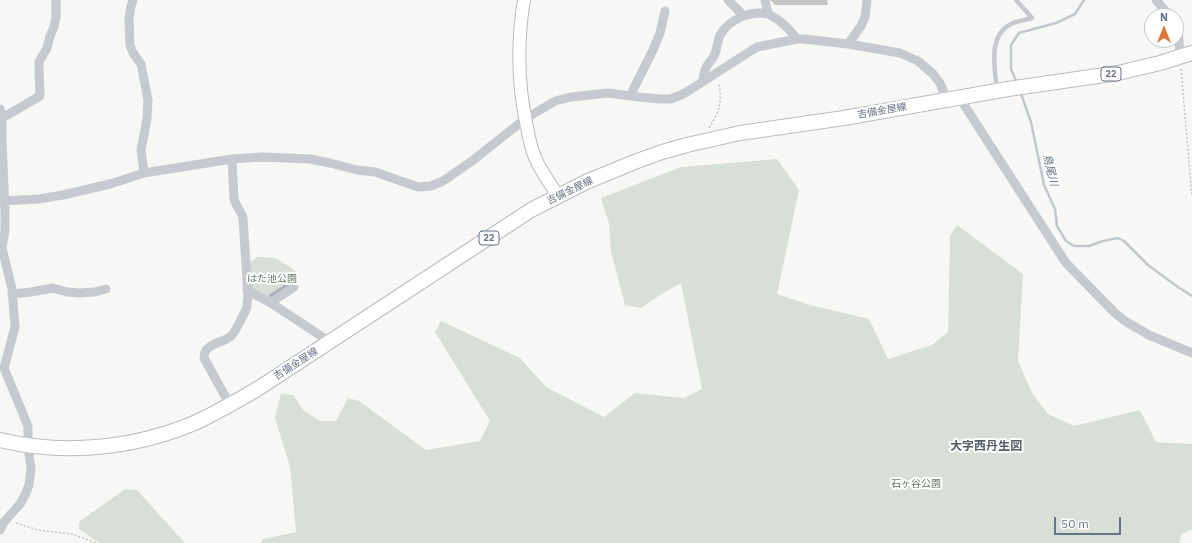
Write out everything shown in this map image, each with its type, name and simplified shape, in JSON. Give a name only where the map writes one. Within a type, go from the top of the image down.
[{"type":"main road","name":"吉備金屋線","points":[[0,440],[28,446],[84,448],[138,441],[192,424],[230,405],[259,388],[510,223],[586,182],[662,152],[755,130],[844,118],[1003,90],[1118,73],[1186,55]]},
{"type":"street","points":[[0,530],[20,504],[28,485],[31,469],[28,446],[28,426],[4,368],[15,327],[12,294],[2,248],[5,232],[2,201],[1,113],[40,96],[38,70],[54,28],[56,17],[56,0]]},
{"type":"street","points":[[134,0],[131,6],[129,19],[130,45],[133,53],[141,64],[148,100],[148,118],[141,150],[144,173]]},
{"type":"street","points":[[524,0],[520,34],[520,72],[525,119],[532,150],[537,162],[558,196]]},
{"type":"street","points":[[728,0],[744,16]]},
{"type":"street","points":[[765,0],[768,14]]},
{"type":"street","points":[[848,44],[861,26],[867,0]]},
{"type":"street","points":[[1156,0],[1163,8]]},
{"type":"street","points":[[630,96],[660,33],[665,11]]},
{"type":"street","points":[[703,81],[707,66],[715,55],[720,36],[733,21],[744,16],[758,13],[768,14],[783,23],[797,39]]},
{"type":"street","points":[[2,201],[39,199],[63,195],[110,184],[144,173],[232,159],[262,157],[310,159],[358,170],[375,172],[418,187],[431,186],[443,181],[472,161],[525,119],[554,101],[571,97],[608,94],[660,99],[671,98],[678,96],[757,47],[797,39],[848,44],[900,53],[918,61],[934,74],[953,99],[1066,263],[1115,313],[1125,321],[1149,335],[1192,353]]},
{"type":"street","points":[[230,405],[206,363],[204,354],[210,346],[231,336],[246,308],[247,290],[243,218],[242,213],[234,199],[232,159]]},
{"type":"street","points":[[270,302],[294,287]]},
{"type":"street","points":[[12,294],[53,288],[67,292],[79,293],[95,292],[106,289]]},
{"type":"street","points":[[247,290],[270,302],[330,342]]},
{"type":"lane","points":[[1003,90],[994,58],[998,38],[1010,24],[1032,18],[1016,0]]},
{"type":"path","points":[[1186,55],[1192,196]]},
{"type":"path","points":[[701,142],[715,118],[720,103],[717,72]]},
{"type":"path","points":[[7,519],[38,530],[72,534],[97,543]]},
{"type":"green space","name":"石ヶ谷公園","points":[[777,159],[799,190],[777,294],[810,305],[869,319],[888,359],[932,345],[948,332],[950,236],[957,225],[1023,274],[1018,361],[1032,393],[1048,414],[1074,426],[1140,410],[1156,442],[1192,444],[1192,529],[1182,534],[1179,543],[260,543],[263,539],[296,532],[290,467],[275,418],[281,394],[293,395],[303,410],[320,421],[336,421],[348,398],[359,401],[426,450],[480,441],[490,421],[435,332],[441,321],[520,358],[546,387],[604,417],[635,393],[684,398],[702,389],[681,283],[641,308],[625,305],[611,252],[609,224],[601,198],[681,167]]},
{"type":"green space","name":"はた池公園","points":[[258,257],[274,258],[296,272],[297,288],[275,303],[250,288],[250,262]]},
{"type":"green space","points":[[125,489],[137,490],[185,543],[99,543],[79,529],[79,522]]},
{"type":"building","points":[[290,281],[293,286],[271,299],[268,295]]},
{"type":"waterway","name":"鳥尾川","points":[[1017,83],[1011,69],[1011,45],[1019,33],[1056,23],[1075,14],[1084,0]]},
{"type":"waterway","name":"鳥尾川","points":[[1020,91],[1031,122],[1044,185],[1055,209],[1057,226],[1066,241],[1074,246],[1089,246],[1118,238],[1124,241],[1148,265],[1192,296]]},
{"type":"district","name":"大字西丹生図","points":[[986,447]]}]
